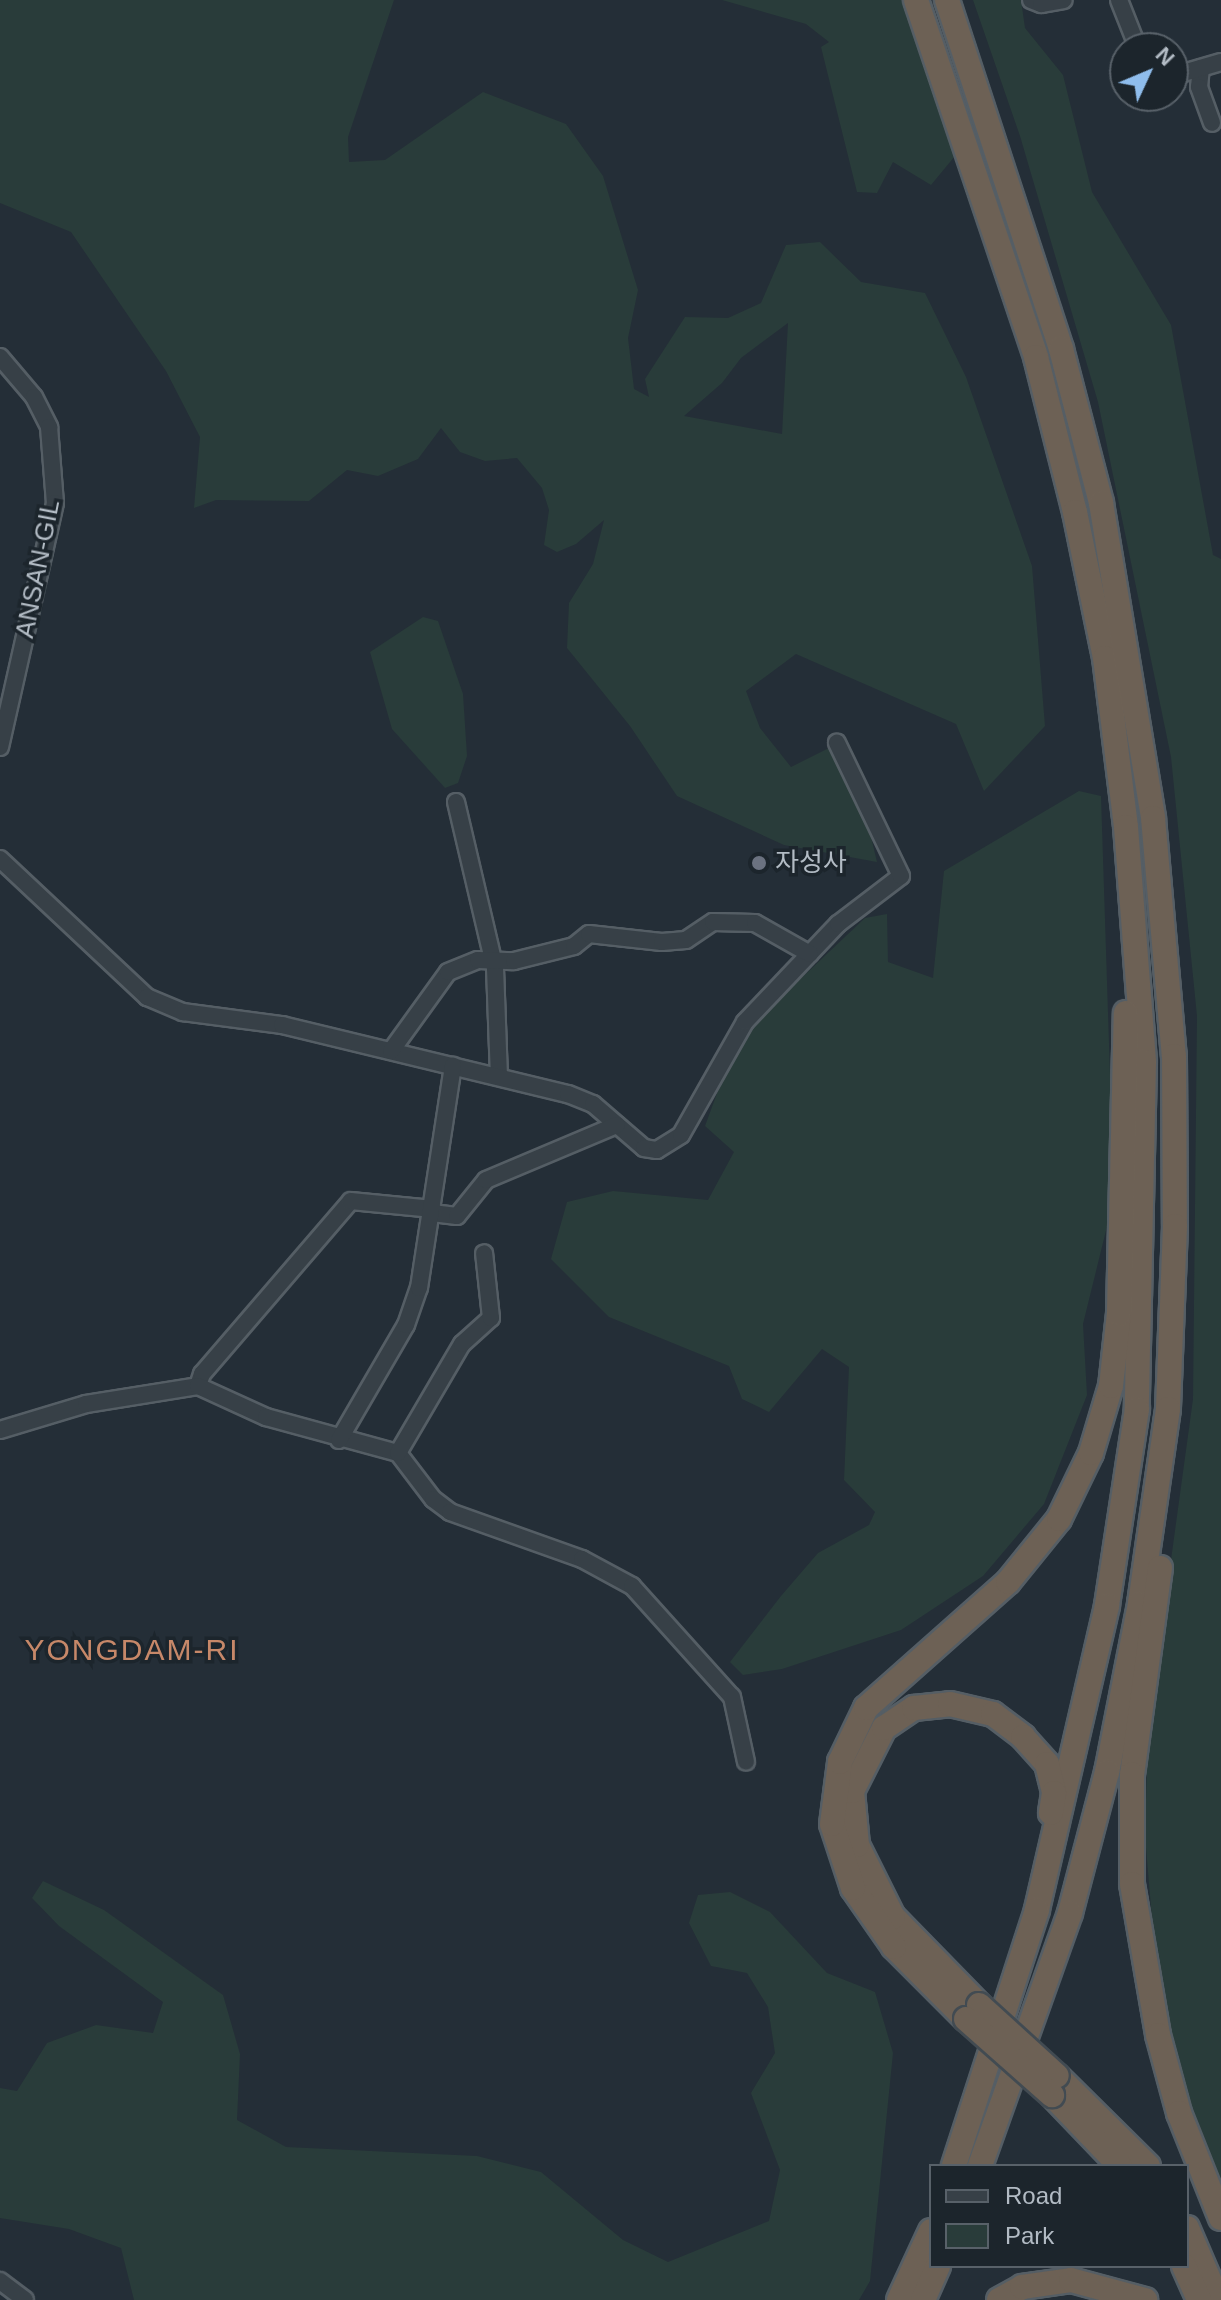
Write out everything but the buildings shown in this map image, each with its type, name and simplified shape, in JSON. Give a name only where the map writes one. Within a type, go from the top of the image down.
[{"type":"highway","points":[[916,0],[1036,357],[1105,658],[1126,827],[1144,1062],[1137,1409],[1107,1606],[1037,1910],[955,2164]]},
{"type":"highway","points":[[947,0],[1061,349],[1101,503],[1128,648],[1153,818],[1174,1056],[1175,1226],[1158,1601],[1132,1774],[1132,1884],[1144,1976],[1161,2048],[1179,2113],[1221,2218]]},
{"type":"highway","points":[[1126,827],[1124,1235],[1111,1386],[1091,1453],[1059,1519],[1016,1572],[866,1708],[840,1762],[832,1824],[853,1888],[894,1947],[1146,2164]]},
{"type":"highway","points":[[981,2164],[1070,1913],[1107,1772],[1140,1604],[1168,1409]]},
{"type":"highway","points":[[972,2012],[893,1917],[857,1845],[852,1791],[884,1728],[914,1708],[950,1704],[993,1714],[1047,1764],[1054,1793],[1037,1910]]},
{"type":"highway","points":[[1055,2086],[1118,2164]]},
{"type":"highway","points":[[1189,2233],[1218,2300]]},
{"type":"highway","points":[[899,2300],[929,2235]]},
{"type":"highway","points":[[923,2300],[937,2268]]},
{"type":"highway","points":[[1185,2268],[1199,2300]]},
{"type":"highway","points":[[999,2300],[1022,2287],[1071,2280],[1145,2300]]},
{"type":"street","points":[[1031,0],[1064,0]]},
{"type":"street","points":[[1119,0],[1132,32]]},
{"type":"street","points":[[1189,71],[1221,62]]},
{"type":"street","points":[[1201,68],[1199,87],[1212,123]]},
{"type":"street","name":"ANSAN-GIL","points":[[0,357],[34,397],[49,427],[55,503],[0,747]]},
{"type":"street","points":[[0,859],[147,997],[183,1012],[282,1025],[568,1094],[593,1104],[644,1148],[657,1150],[674,1142],[745,1022],[838,924],[901,876],[837,743]]},
{"type":"street","points":[[456,802],[493,961],[499,1076]]},
{"type":"street","points":[[391,1051],[448,972],[478,960],[493,961],[574,946],[589,934],[686,940],[713,922],[755,923],[810,954]]},
{"type":"street","points":[[339,1440],[406,1325],[419,1288],[453,1066]]},
{"type":"street","points":[[198,1386],[202,1374],[351,1201],[457,1216],[486,1180],[617,1125]]},
{"type":"street","points":[[398,1453],[462,1344],[491,1318],[484,1253]]},
{"type":"street","points":[[0,1430],[86,1404],[198,1386],[266,1417],[339,1440],[398,1453],[433,1499],[450,1512],[582,1559],[632,1586],[664,1625],[712,1670],[732,1697],[746,1762]]},
{"type":"street","points":[[0,2281],[25,2300]]},
{"type":"green space","points":[[0,0],[394,0],[348,137],[349,162],[385,160],[483,92],[566,124],[603,176],[638,290],[628,338],[634,389],[649,397],[645,379],[685,317],[728,318],[761,303],[786,245],[820,242],[861,282],[925,293],[966,377],[1032,566],[1045,726],[984,791],[956,724],[796,654],[746,691],[760,728],[791,767],[831,747],[868,824],[877,862],[784,845],[677,796],[630,726],[567,648],[569,603],[593,564],[604,520],[576,544],[557,552],[544,545],[549,510],[542,488],[517,458],[485,461],[460,452],[441,428],[418,459],[378,476],[347,470],[309,501],[216,500],[194,508],[200,437],[166,371],[71,232],[0,203]],"holes":[[[788,323],[782,434],[684,416],[722,383],[741,358]]]},
{"type":"green space","points":[[722,0],[903,0],[955,156],[931,185],[893,162],[877,193],[857,192],[821,47],[829,42],[806,24]]},
{"type":"green space","points":[[973,0],[1021,0],[1025,28],[1063,75],[1092,192],[1171,325],[1213,555],[1221,559],[1221,2193],[1177,2071],[1155,1955],[1145,1836],[1148,1728],[1193,1399],[1197,1016],[1171,757],[1098,402],[1020,136]]},
{"type":"green space","points":[[423,617],[438,621],[463,694],[467,756],[458,783],[445,788],[392,729],[370,652]]},
{"type":"green space","points":[[1079,791],[1101,796],[1114,1198],[1083,1324],[1087,1395],[1044,1504],[983,1576],[901,1630],[782,1669],[743,1675],[730,1662],[781,1596],[818,1553],[869,1525],[875,1512],[844,1480],[849,1367],[822,1349],[769,1412],[742,1399],[729,1366],[609,1317],[551,1259],[567,1202],[613,1191],[708,1200],[734,1152],[705,1126],[727,1066],[759,1018],[865,918],[887,914],[888,962],[933,978],[944,871]]},
{"type":"green space","points":[[43,1881],[104,1910],[223,1995],[240,2054],[237,2120],[286,2147],[477,2156],[541,2172],[623,2240],[668,2262],[769,2221],[780,2170],[751,2093],[775,2053],[768,2007],[747,1973],[711,1966],[689,1923],[698,1895],[730,1892],[770,1912],[827,1973],[875,1992],[893,2053],[870,2281],[859,2300],[134,2300],[121,2248],[69,2229],[0,2218],[0,2088],[17,2091],[47,2043],[96,2025],[153,2033],[163,2002],[59,1926],[32,1898]]},
{"type":"place","name":"자성사","points":[[759,863]]},
{"type":"district","name":"YONGDAM-RI","points":[[132,1650]]}]
